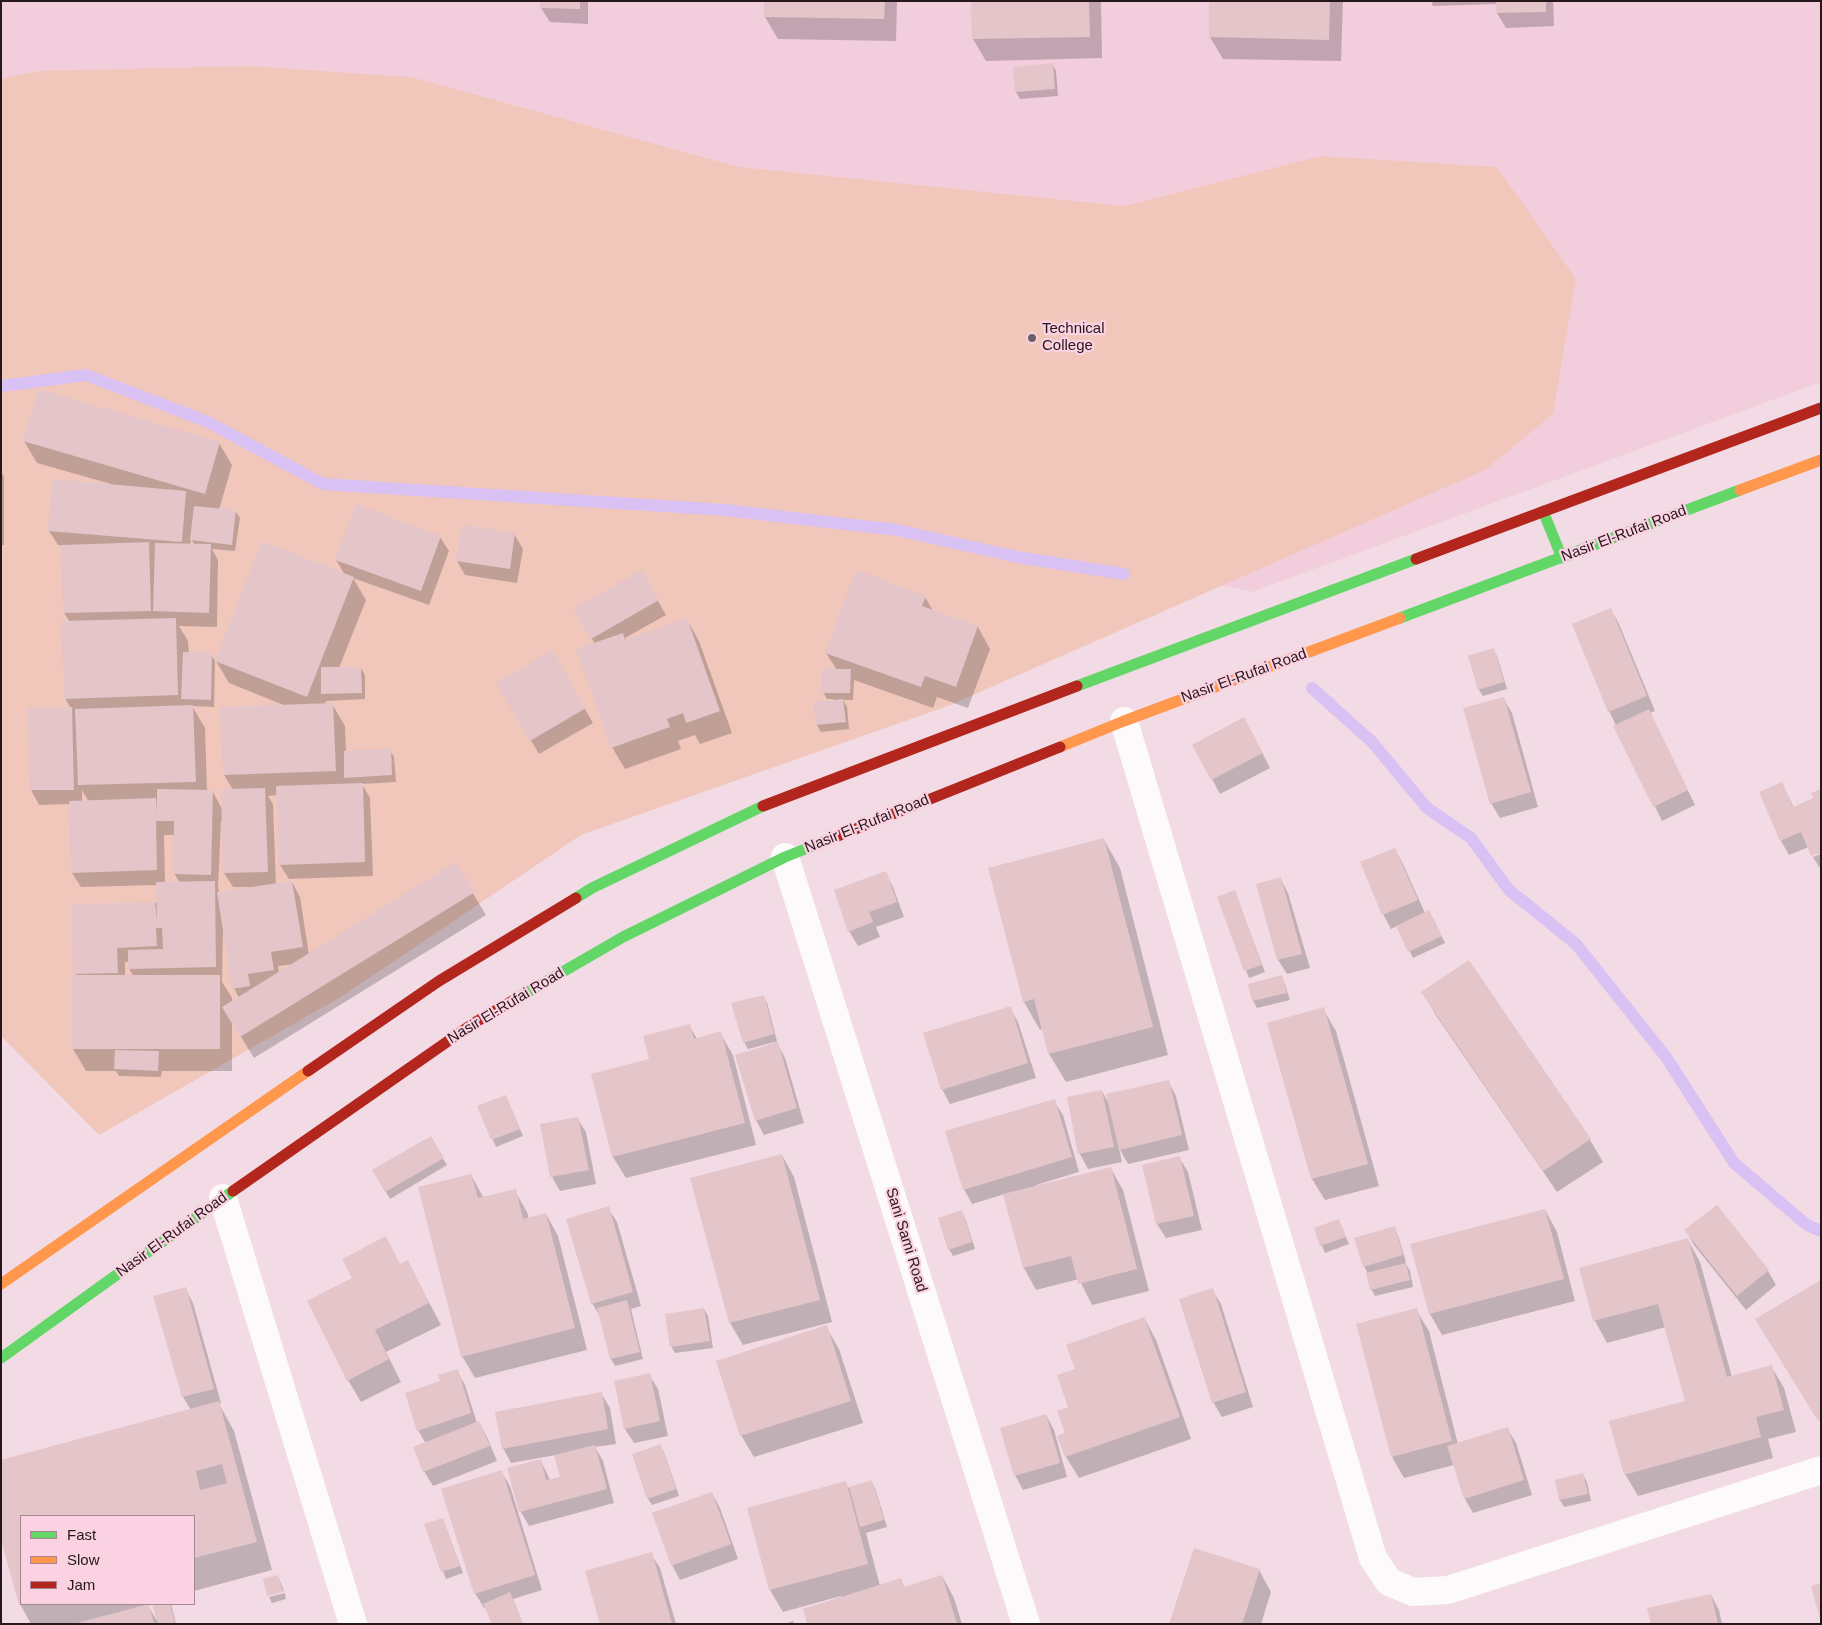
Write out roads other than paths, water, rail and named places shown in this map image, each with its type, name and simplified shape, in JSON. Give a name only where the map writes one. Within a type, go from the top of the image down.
[{"type":"main road","points":[[1,1284],[439,981],[592,888],[775,800],[1130,665],[1821,408]]},
{"type":"main road","name":"Nasir El-Rufai Road","points":[[1,1358],[223,1198],[474,1023],[623,937],[786,857],[1124,721],[1821,460]]},
{"type":"main road","points":[[1543,511],[1562,558]]},
{"type":"street","points":[[1124,721],[1373,1558],[1389,1582],[1413,1592],[1448,1590],[1821,1470]]},
{"type":"street","name":"Sani Sami Road","points":[[786,857],[1026,1624]]},
{"type":"street","points":[[223,1198],[353,1624]]},
{"type":"waterway","points":[[1,386],[86,375],[208,422],[323,484],[725,510],[897,530],[1017,557],[1124,574]]},
{"type":"waterway","points":[[1312,688],[1372,742],[1427,808],[1471,838],[1509,890],[1576,944],[1666,1057],[1734,1163],[1807,1225],[1821,1231]]},
{"type":"place","name":"Technical College","points":[[1032,338]]}]
